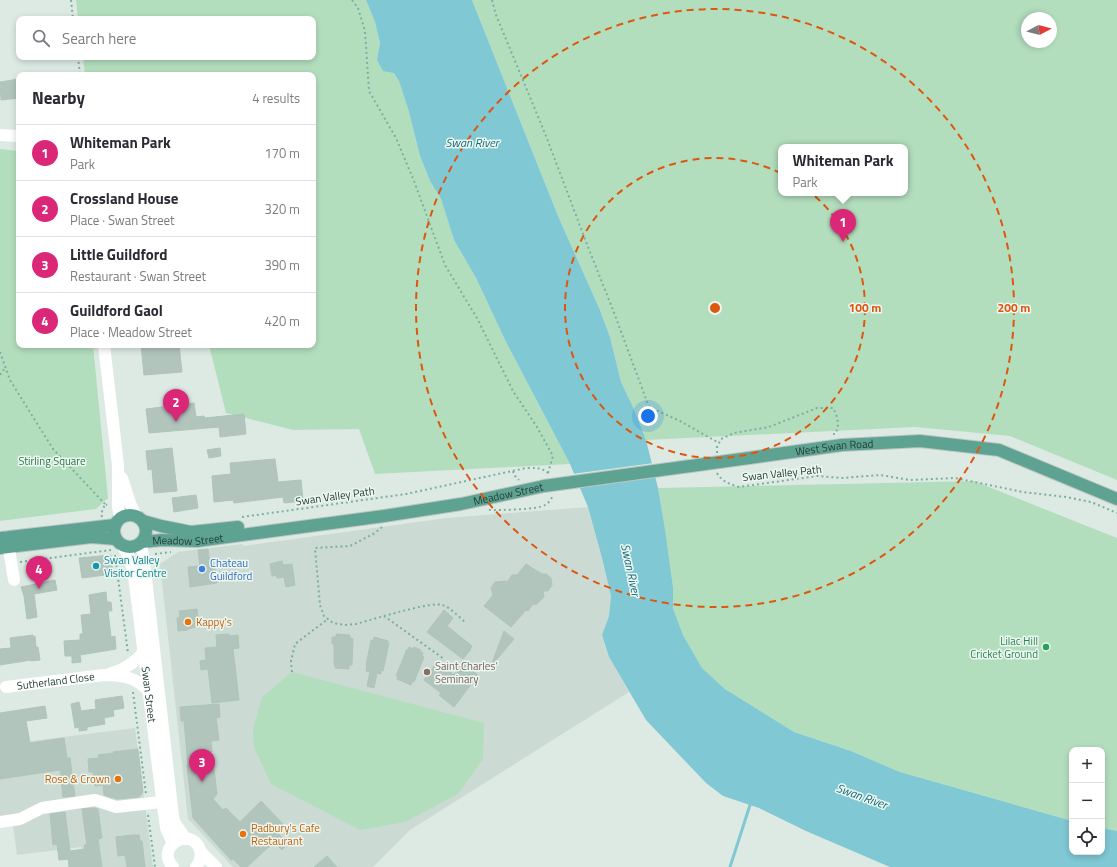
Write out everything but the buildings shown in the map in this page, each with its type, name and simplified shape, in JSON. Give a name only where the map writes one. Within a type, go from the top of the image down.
[{"type":"main road","name":"West Swan Road","points":[[544,486],[842,446],[920,441],[999,450],[1117,499]]},
{"type":"main road","name":"Meadow Street","points":[[142,543],[162,540],[197,541],[396,514],[461,504],[544,486]]},
{"type":"main road","name":"Meadow Street","points":[[140,518],[179,530],[200,531],[362,512],[458,497],[544,486]]},
{"type":"main road","points":[[128,515],[140,518],[146,527],[146,533],[142,543],[130,548],[119,542],[91,537],[4,542],[118,522],[128,515]]},
{"type":"main road","points":[[118,522],[114,531],[119,542]]},
{"type":"street","points":[[0,136],[16,136]]},
{"type":"street","points":[[104,348],[118,465],[118,522]]},
{"type":"street","points":[[118,465],[130,503],[140,518]]},
{"type":"street","points":[[4,542],[14,580]]},
{"type":"street","name":"Swan Street","points":[[119,542],[129,556],[134,576],[149,692],[167,802],[174,822],[186,839],[197,844],[200,851],[216,867]]},
{"type":"street","name":"Swan Street","points":[[142,543],[167,802],[166,828],[173,844]]},
{"type":"street","name":"Sutherland Close","points":[[6,687],[104,675],[121,670],[134,662],[144,652]]},
{"type":"street","name":"Sutherland Close","points":[[104,675],[123,676],[133,679],[149,692]]},
{"type":"street","points":[[0,822],[20,819],[42,808],[95,800],[116,807],[167,802]]},
{"type":"street","points":[[172,866],[168,852],[173,844],[178,840],[186,839]]},
{"type":"street","points":[[196,867],[201,858],[200,851]]},
{"type":"path","points":[[71,0],[73,16]]},
{"type":"path","points":[[352,0],[358,8],[365,31],[370,91],[396,138],[414,181],[445,265],[478,320],[513,391],[537,427],[553,456],[548,473]]},
{"type":"path","points":[[492,0],[496,15],[546,136],[613,310],[648,407],[719,443]]},
{"type":"path","points":[[78,60],[80,72]]},
{"type":"path","points":[[0,352],[10,380],[52,449],[105,504]]},
{"type":"path","points":[[0,375],[5,367]]},
{"type":"path","points":[[717,455],[717,447],[722,439],[734,433],[770,427],[817,408],[833,408],[836,413],[838,429],[835,434],[829,435]]},
{"type":"path","name":"Swan Valley Path","points":[[717,470],[722,479],[730,484],[740,487],[817,476],[842,478],[880,476],[910,480],[955,478],[1023,492],[1066,497],[1091,502],[1117,513]]},
{"type":"path","name":"Swan Valley Path","points":[[241,518],[406,494],[513,471]]},
{"type":"path","points":[[396,514],[375,533],[350,546],[315,548],[320,605],[324,616],[333,623],[350,625],[384,616],[439,605],[445,606],[465,622]]},
{"type":"path","points":[[384,616],[444,659]]},
{"type":"path","points":[[292,672],[291,661],[295,644],[328,619]]},
{"type":"shaded area","name":"Saint Charles’ Seminary","points":[[588,507],[611,596],[609,616],[602,636],[609,657],[629,692],[410,830],[373,867],[233,867],[188,819],[160,564],[178,552],[243,544],[243,546],[447,518]]},
{"type":"shaded area","points":[[135,728],[153,867],[84,867],[81,847],[17,855],[12,818],[0,819],[0,745]]},
{"type":"green space","points":[[76,0],[366,0],[375,22],[380,43],[377,60],[394,73],[399,81],[409,112],[420,156],[430,181],[441,199],[454,240],[476,278],[505,340],[570,464],[375,474],[359,429],[293,430],[226,413],[210,348],[316,348],[316,72],[85,72],[83,60],[316,60],[316,16],[78,16]]},
{"type":"green space","points":[[472,0],[1117,0],[1117,480],[1010,436],[915,427],[646,440],[621,382],[610,337],[600,310],[558,216]]},
{"type":"green space","name":"Stirling Square","points":[[0,149],[16,151],[16,348],[93,348],[108,498],[96,509],[0,521]]},
{"type":"green space","points":[[974,481],[1117,538],[1117,831],[1105,829],[1105,747],[1069,747],[1069,820],[900,772],[851,751],[794,732],[725,689],[702,668],[683,635],[673,608],[673,587],[658,488]]},
{"type":"green space","points":[[292,672],[484,723],[483,759],[458,794],[405,822],[360,830],[271,784],[254,747],[253,729],[262,697]]},
{"type":"water","name":"Swan River","points":[[366,0],[472,0],[558,216],[600,310],[610,337],[621,382],[646,440],[658,488],[665,530],[673,587],[673,608],[683,635],[702,668],[725,689],[794,732],[851,751],[900,772],[1069,820],[1069,855],[1105,855],[1105,829],[1117,831],[1117,867],[890,867],[806,831],[759,808],[723,796],[706,783],[646,720],[609,657],[602,635],[609,616],[611,596],[588,507],[570,464],[505,340],[476,278],[454,240],[441,199],[430,181],[420,156],[409,112],[399,81],[394,73],[383,71],[377,60],[380,43],[375,22]]},
{"type":"pier","points":[[654,463],[658,477],[578,488],[572,474]]},
{"type":"waterway","points":[[730,867],[751,802]]},
{"type":"place","name":"Whiteman Park","points":[[843,242]]},
{"type":"place","name":"Crossland House","points":[[176,422]]},
{"type":"place","name":"Swan Valley Visitor Centre","points":[[96,566]]},
{"type":"place","name":"Chateau Guildford","points":[[202,569]]},
{"type":"place","name":"Guildford Gaol","points":[[39,589]]},
{"type":"place","name":"Kappy's","points":[[188,622]]},
{"type":"place","name":"Lilac Hill Cricket Ground","points":[[1046,647]]},
{"type":"place","name":"Saint Charles’ Seminary","points":[[427,672]]},
{"type":"place","name":"Rose & Crown","points":[[118,779]]},
{"type":"place","name":"Little Guildford","points":[[202,782]]},
{"type":"place","name":"Padbury's Cafe Restaurant","points":[[243,834]]}]
